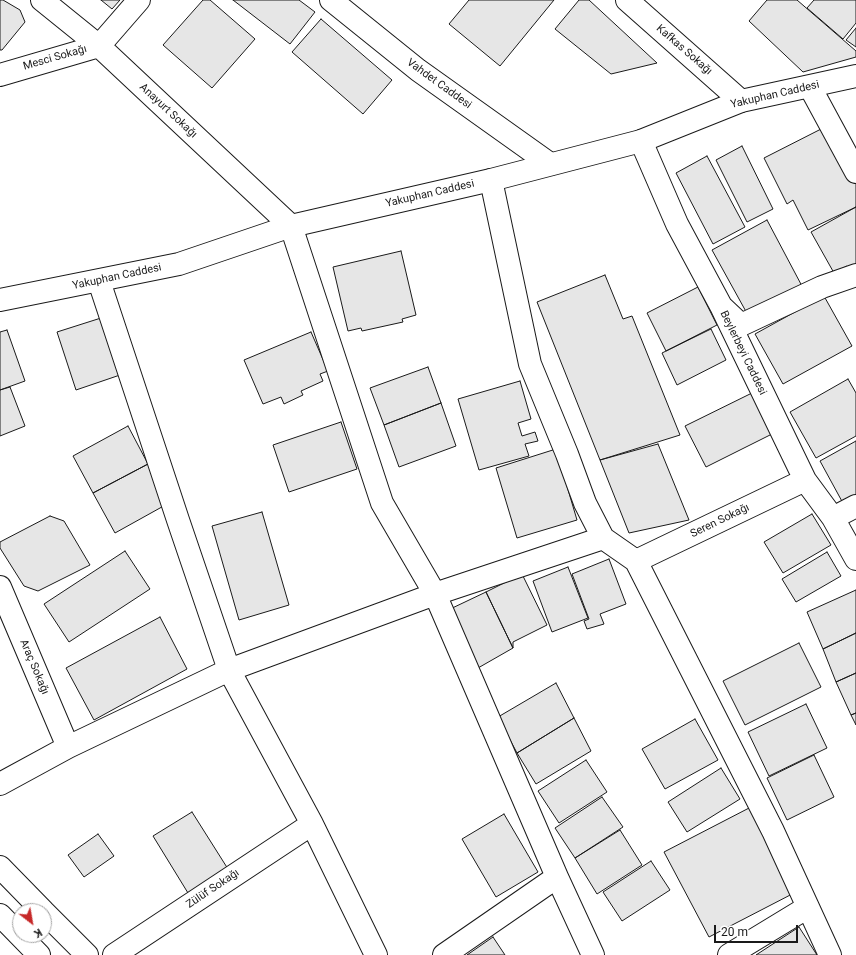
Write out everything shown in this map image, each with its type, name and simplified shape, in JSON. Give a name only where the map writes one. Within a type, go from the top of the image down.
[{"type":"street","name":"Anayurt Sokağı","points":[[42,0],[99,46],[291,226]]},
{"type":"street","name":"Mesci Sokağı","points":[[0,75],[99,46],[139,0]]},
{"type":"street","name":"Vahdet Caddesi","points":[[331,0],[418,70],[550,164]]},
{"type":"street","name":"Kafkas Sokağı","points":[[626,0],[741,101]]},
{"type":"street","name":"Yakuphan Caddesi","points":[[0,300],[179,264],[291,226],[491,180],[641,141],[741,101],[856,76]]},
{"type":"street","points":[[810,87],[856,172]]},
{"type":"street","name":"Beylerbeyi Caddesi","points":[[641,141],[677,224],[721,306],[805,480],[833,518],[856,559]]},
{"type":"street","points":[[491,180],[530,364],[567,454],[585,503],[604,538],[636,561],[764,812],[830,955]]},
{"type":"street","points":[[291,226],[382,503],[435,594],[557,877],[593,955]]},
{"type":"street","points":[[721,306],[741,325],[822,287],[856,275]]},
{"type":"street","points":[[99,281],[229,670],[312,824],[376,955]]},
{"type":"street","name":"Seren Sokağı","points":[[636,561],[805,480]]},
{"type":"street","points":[[833,518],[856,506]]},
{"type":"street","points":[[0,784],[68,748],[229,670],[435,594],[604,538]]},
{"type":"street","name":"Araç Sokağı","points":[[0,587],[68,748]]},
{"type":"street","name":"Zülüf Sokağı","points":[[114,955],[312,824]]},
{"type":"street","points":[[0,868],[36,903]]},
{"type":"street","points":[[444,955],[557,877]]},
{"type":"street","points":[[729,955],[808,907]]},
{"type":"street","points":[[0,915],[39,955]]},
{"type":"street","points":[[52,919],[87,955]]},
{"type":"building","points":[[0,0],[3,0],[20,10],[25,22],[2,50],[0,50]]},
{"type":"building","points":[[101,0],[120,0],[112,9]]},
{"type":"building","points":[[203,0],[210,0],[255,39],[212,88],[163,45]]},
{"type":"building","points":[[233,0],[299,0],[315,12],[290,44]]},
{"type":"building","points":[[469,0],[554,0],[500,66],[449,24]]},
{"type":"building","points":[[579,0],[589,0],[657,63],[611,74],[555,29]]},
{"type":"building","points":[[767,0],[797,0],[856,51],[856,57],[803,72],[749,21]]},
{"type":"building","points":[[814,0],[856,0],[856,23],[843,39],[807,8]]},
{"type":"building","points":[[321,19],[392,80],[363,114],[292,52]]},
{"type":"building","points":[[856,28],[856,47],[846,40]]},
{"type":"building","points":[[827,126],[856,184],[856,207],[808,230],[793,200],[787,204],[764,158]]},
{"type":"building","points":[[742,146],[773,209],[747,222],[716,160]]},
{"type":"building","points":[[707,156],[745,227],[713,244],[676,173]]},
{"type":"building","points":[[856,207],[856,269],[848,268],[847,266],[834,273],[811,232]]},
{"type":"building","points":[[767,220],[803,288],[749,317],[712,250]]},
{"type":"building","points":[[401,251],[416,315],[402,319],[403,322],[362,331],[361,328],[348,331],[333,267]]},
{"type":"building","points":[[605,275],[623,319],[632,316],[680,435],[600,460],[537,302]]},
{"type":"building","points":[[698,287],[717,325],[666,351],[647,313]]},
{"type":"building","points":[[824,296],[852,346],[783,384],[755,334]]},
{"type":"building","points":[[101,318],[120,375],[76,390],[57,332]]},
{"type":"building","points":[[711,329],[726,360],[677,385],[662,353]]},
{"type":"building","points":[[7,330],[25,381],[0,390],[0,332]]},
{"type":"building","points":[[311,332],[328,371],[320,374],[323,381],[301,391],[303,395],[284,404],[281,397],[263,404],[244,360]]},
{"type":"building","points":[[428,367],[441,403],[384,425],[370,388]]},
{"type":"building","points":[[848,379],[856,393],[856,436],[816,458],[790,412]]},
{"type":"building","points":[[520,381],[531,419],[518,423],[522,436],[535,432],[538,441],[525,444],[529,456],[479,470],[458,399]]},
{"type":"building","points":[[10,387],[25,426],[0,436],[0,390]]},
{"type":"building","points":[[752,393],[772,434],[706,467],[685,426]]},
{"type":"building","points":[[441,403],[456,446],[399,467],[384,425]]},
{"type":"building","points":[[341,422],[357,469],[289,492],[273,445]]},
{"type":"building","points":[[128,426],[148,464],[93,493],[73,456]]},
{"type":"building","points":[[856,441],[856,499],[844,505],[820,461]]},
{"type":"building","points":[[658,444],[689,520],[629,533],[600,460]]},
{"type":"building","points":[[556,449],[577,520],[517,538],[496,468]]},
{"type":"building","points":[[148,464],[169,503],[115,533],[93,493]]},
{"type":"building","points":[[262,512],[289,605],[239,620],[212,526]]},
{"type":"building","points":[[812,514],[831,545],[783,573],[764,542]]},
{"type":"building","points":[[50,516],[64,521],[90,565],[38,591],[24,586],[0,548],[0,542]]},
{"type":"building","points":[[125,551],[150,589],[69,642],[44,604]]},
{"type":"building","points":[[827,552],[841,576],[796,602],[782,579]]},
{"type":"building","points":[[609,559],[626,604],[600,614],[604,624],[587,629],[584,621],[589,619],[572,574]]},
{"type":"building","points":[[568,567],[588,618],[552,632],[533,581]]},
{"type":"building","points":[[522,574],[547,625],[513,642],[513,648],[486,592]]},
{"type":"building","points":[[856,590],[856,633],[823,649],[807,612]]},
{"type":"building","points":[[486,592],[513,648],[478,668],[446,611]]},
{"type":"building","points":[[160,617],[187,669],[94,720],[66,668]]},
{"type":"building","points":[[856,633],[856,673],[836,682],[823,649]]},
{"type":"building","points":[[799,643],[821,687],[745,725],[723,681]]},
{"type":"building","points":[[856,673],[856,713],[851,715],[836,682]]},
{"type":"building","points":[[556,683],[574,718],[517,753],[498,717]]},
{"type":"building","points":[[806,704],[827,748],[769,776],[748,732]]},
{"type":"building","points":[[856,713],[856,725],[851,715]]},
{"type":"building","points":[[574,718],[591,751],[536,784],[517,753]]},
{"type":"building","points":[[695,719],[718,760],[665,789],[642,749]]},
{"type":"building","points":[[814,755],[834,797],[787,820],[767,778]]},
{"type":"building","points":[[586,760],[607,792],[559,823],[538,791]]},
{"type":"building","points":[[721,768],[740,799],[687,832],[668,802]]},
{"type":"building","points":[[602,797],[623,827],[575,858],[555,828]]},
{"type":"building","points":[[751,807],[796,892],[709,937],[664,852]]},
{"type":"building","points":[[192,812],[228,869],[188,893],[153,836]]},
{"type":"building","points":[[504,814],[538,872],[496,897],[462,839]]},
{"type":"building","points":[[620,830],[642,865],[597,894],[575,858]]},
{"type":"building","points":[[98,834],[114,856],[84,877],[68,855]]},
{"type":"building","points":[[651,861],[670,890],[622,921],[603,892]]},
{"type":"building","points":[[799,927],[817,955],[756,955]]},
{"type":"building","points":[[493,937],[505,955],[467,955]]}]
